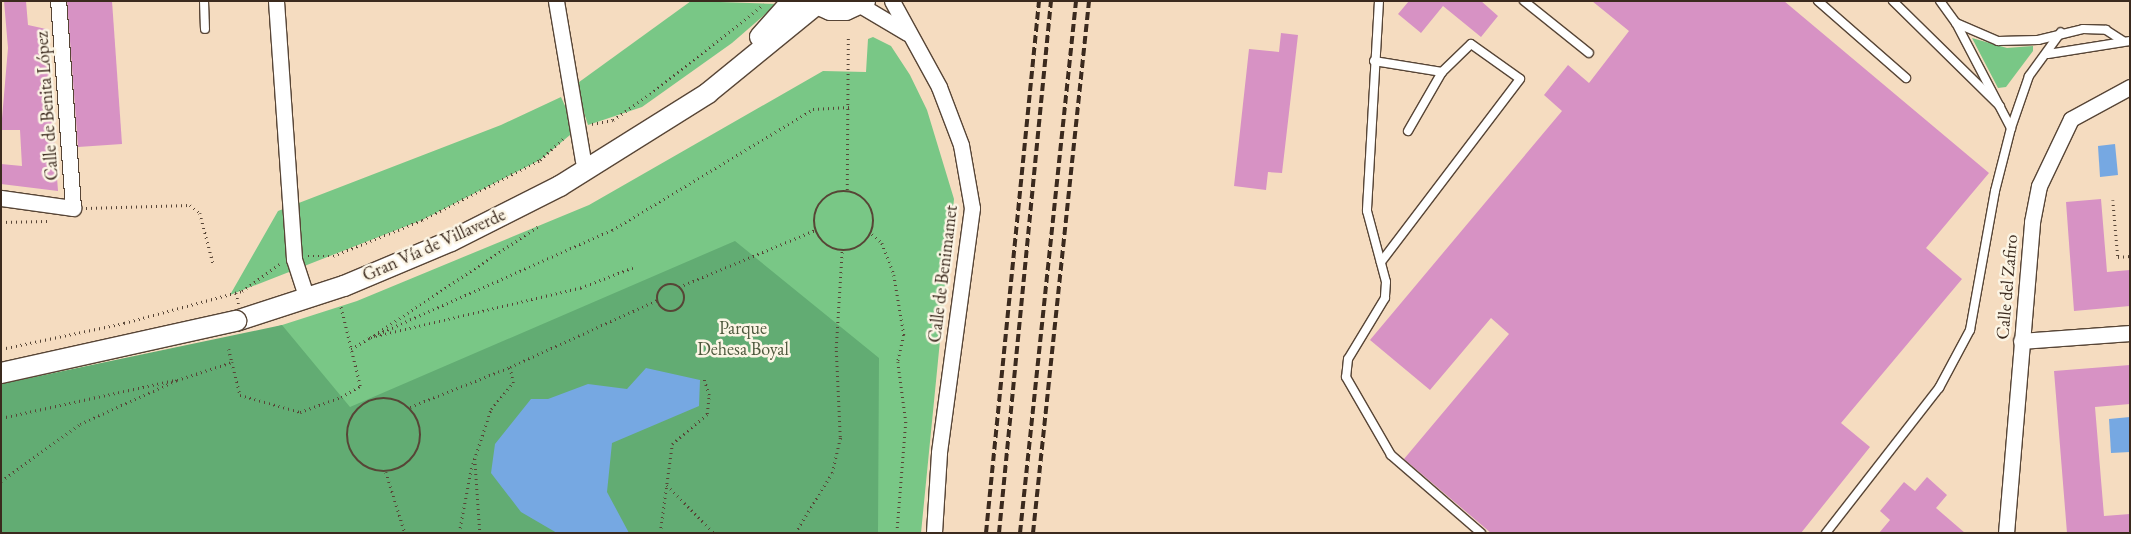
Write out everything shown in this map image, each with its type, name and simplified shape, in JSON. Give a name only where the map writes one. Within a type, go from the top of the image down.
[{"type":"street","name":"Calle de Benita López","points":[[58,1],[73,208]]},
{"type":"street","points":[[276,1],[294,259],[304,290]]},
{"type":"street","points":[[556,1],[582,161]]},
{"type":"street","name":"Gran Vía de Villaverde","points":[[1,364],[235,316],[304,290],[447,231],[582,161],[703,84],[775,24],[792,1]]},
{"type":"street","name":"Calle de Benimamet","points":[[892,1],[907,33],[939,87],[958,137],[972,208],[939,452],[934,533]]},
{"type":"street","points":[[813,3],[830,10],[863,3]]},
{"type":"street","name":"Gran Vía de Villaverde","points":[[1,373],[235,316],[362,278],[451,241],[560,186],[708,93],[813,3]]},
{"type":"street","name":"Calle de Benimamet","points":[[863,3],[907,33]]},
{"type":"street","name":"Calle del Zafiro","points":[[2006,533],[2020,342],[2039,186],[2071,118],[2130,87]]},
{"type":"street","points":[[1,198],[73,208]]},
{"type":"street","points":[[2020,342],[2130,333]]},
{"type":"lane","points":[[204,1],[205,29]]},
{"type":"lane","points":[[1379,1],[1374,61],[1367,211],[1381,262],[1385,298],[1348,359],[1346,377],[1391,456],[1481,533]]},
{"type":"lane","points":[[1524,1],[1589,53]]},
{"type":"lane","points":[[1818,1],[1906,78]]},
{"type":"lane","points":[[1893,1],[2000,106]]},
{"type":"lane","points":[[1940,1],[1956,23],[2011,128]]},
{"type":"lane","points":[[1956,23],[1998,41],[2038,40],[2061,32],[2106,30],[2126,41]]},
{"type":"lane","points":[[1826,533],[1939,388],[1970,330],[1995,191],[2011,128],[2029,76],[2048,54],[2061,32]]},
{"type":"lane","points":[[2048,54],[2126,41]]},
{"type":"lane","points":[[1381,262],[1520,79],[1471,44],[1442,72],[1408,131]]},
{"type":"lane","points":[[1374,61],[1442,72]]},
{"type":"path","points":[[588,124],[613,120],[628,110],[695,63],[767,1]]},
{"type":"path","points":[[847,190],[848,35]]},
{"type":"path","points":[[369,338],[612,230],[813,110],[849,107]]},
{"type":"path","points":[[304,256],[333,256],[422,220],[540,160],[568,134]]},
{"type":"path","points":[[847,190],[820,202],[815,230],[826,245],[842,251],[859,247],[872,234]]},
{"type":"path","points":[[847,190],[871,206],[872,234],[882,243],[894,275],[904,335],[898,362],[906,422],[897,533]]},
{"type":"path","points":[[2113,200],[2118,256],[2130,256]]},
{"type":"path","points":[[73,208],[190,205],[200,213],[213,263]]},
{"type":"path","points":[[351,349],[537,227]]},
{"type":"path","points":[[410,407],[510,367],[657,300],[662,287],[679,287],[815,230]]},
{"type":"path","points":[[795,533],[832,473],[840,437],[836,348],[842,251]]},
{"type":"path","points":[[1,349],[124,323],[242,291],[284,261]]},
{"type":"path","points":[[369,338],[581,288],[633,268]]},
{"type":"path","points":[[657,300],[665,311],[678,310],[685,299],[679,287]]},
{"type":"path","points":[[229,349],[240,395],[300,412],[360,386],[340,304]]},
{"type":"path","points":[[1,418],[188,376],[232,362]]},
{"type":"path","points":[[460,533],[475,457],[491,410],[513,383],[510,367]]},
{"type":"path","points":[[1,481],[80,424],[188,376]]},
{"type":"path","points":[[660,533],[668,485],[672,444],[707,414],[709,395],[703,377]]},
{"type":"path","points":[[376,398],[399,401],[410,407],[421,429],[417,453],[404,466],[386,472],[374,470],[354,457],[348,440],[349,422],[360,407],[376,398]]},
{"type":"path","points":[[475,457],[480,533]]},
{"type":"path","points":[[386,472],[405,533]]},
{"type":"path","points":[[668,485],[714,533]]},
{"type":"green space","points":[[691,1],[777,4],[732,43],[642,107],[588,125],[575,85]]},
{"type":"green space","name":"Parque Dehesa Boyal","points":[[873,37],[891,46],[910,75],[927,110],[954,199],[921,533],[1,533],[217,346],[357,301],[589,205],[823,71],[866,72],[868,39]]},
{"type":"green space","points":[[1972,38],[2007,48],[2033,46],[2033,51],[2006,87],[1998,88]]},
{"type":"green space","points":[[561,97],[576,130],[540,160],[422,220],[230,295],[278,211],[501,125]]},
{"type":"green space","name":"Parque Dehesa Boyal","points":[[735,241],[879,358],[878,533],[1,533],[1,384],[282,325],[350,407]]},
{"type":"water","points":[[2115,144],[2118,175],[2100,177],[2098,146]]},
{"type":"water","points":[[646,368],[700,380],[699,406],[612,443],[607,492],[629,533],[557,533],[521,512],[491,473],[495,444],[531,399],[548,399],[588,384],[627,389]]},
{"type":"water","points":[[2130,417],[2130,452],[2111,453],[2109,419]]},
{"type":"building","points":[[4,1],[26,1],[28,25],[46,29],[58,191],[1,184],[1,164],[22,166],[20,130],[1,130],[8,48]]},
{"type":"building","points":[[67,1],[112,1],[122,144],[78,147]]},
{"type":"building","points":[[1409,1],[1481,1],[1498,16],[1481,37],[1443,6],[1421,33],[1398,14]]},
{"type":"building","points":[[1592,1],[1784,1],[1989,173],[1926,248],[1962,279],[1841,423],[1870,447],[1801,533],[1491,533],[1404,459],[1509,334],[1491,318],[1430,390],[1370,340],[1562,111],[1544,95],[1568,65],[1589,83],[1629,31]]},
{"type":"building","points":[[1281,33],[1298,35],[1282,173],[1268,172],[1266,190],[1234,186],[1249,49],[1279,52]]},
{"type":"building","points":[[2101,199],[2107,272],[2130,270],[2130,306],[2074,311],[2066,202]]},
{"type":"building","points":[[2130,365],[2130,404],[2095,407],[2104,516],[2130,514],[2130,533],[2067,533],[2054,371]]},
{"type":"building","points":[[1927,477],[1947,495],[1936,508],[1965,533],[1879,533],[1890,520],[1880,511],[1904,482],[1915,491]]},
{"type":"railway","points":[[986,533],[1039,1]]},
{"type":"railway","points":[[999,533],[1051,1]]},
{"type":"railway","points":[[1020,533],[1076,1]]},
{"type":"railway","points":[[1033,533],[1089,1]]}]
